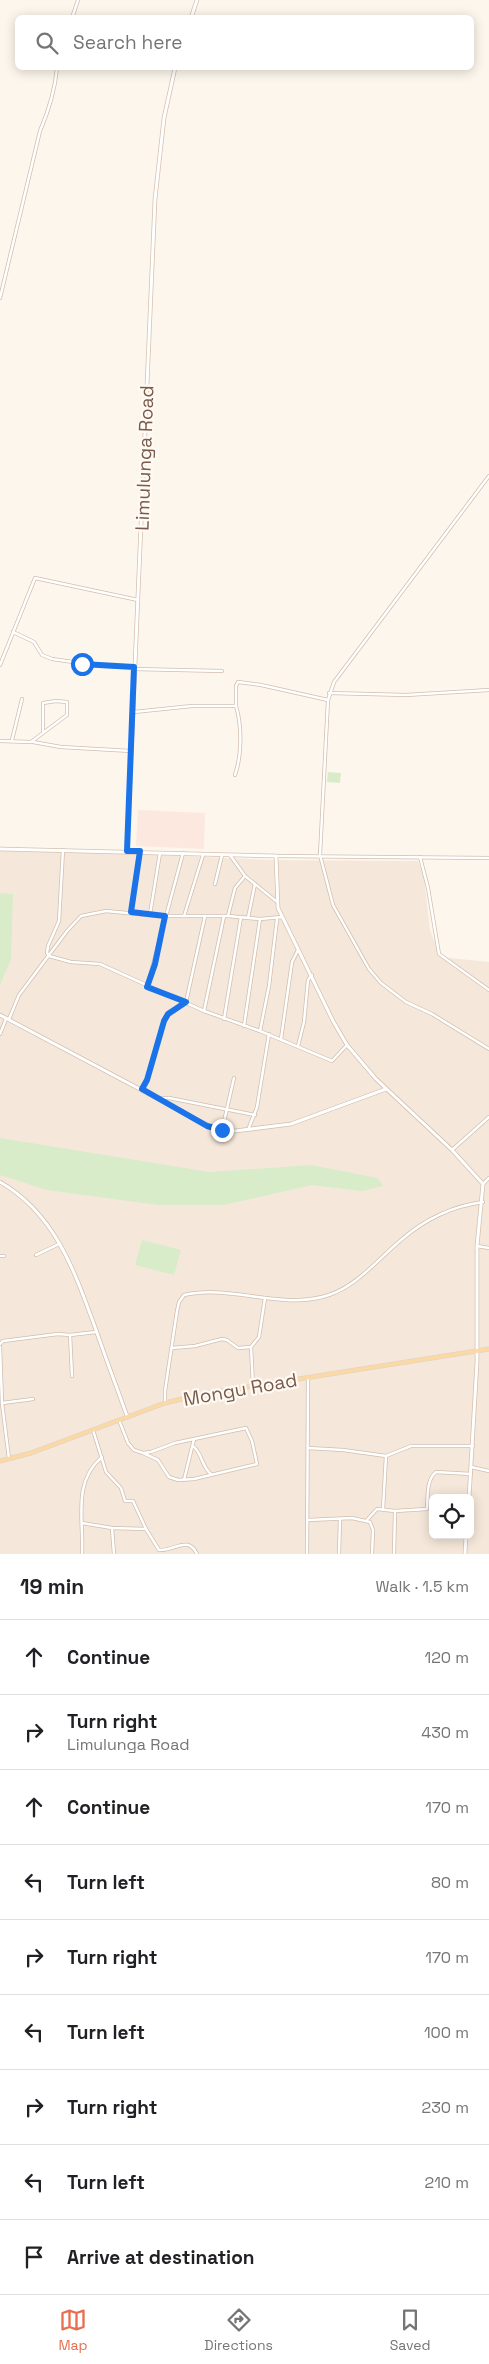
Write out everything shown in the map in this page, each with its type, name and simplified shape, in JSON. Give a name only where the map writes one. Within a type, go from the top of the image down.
[{"type":"main road","points":[[192,15],[197,0]]},
{"type":"main road","name":"Limulunga Road","points":[[127,851],[155,199],[164,118],[175,70]]},
{"type":"main road","points":[[0,849],[63,849],[276,856],[276,901],[280,918],[312,975],[333,1021],[347,1045],[386,1089],[452,1150],[483,1184],[483,1202],[477,1246],[477,1350],[469,1494]]},
{"type":"main road","points":[[0,1015],[159,1098],[207,1126],[222,1130],[248,1130],[303,1121],[386,1089]]},
{"type":"main road","points":[[0,1182],[26,1200],[61,1244],[80,1286],[127,1416]]},
{"type":"main road","name":"Mongu Road","points":[[0,1461],[93,1430],[165,1403],[253,1386],[489,1349]]},
{"type":"main road","points":[[464,1554],[466,1539]]},
{"type":"street","points":[[73,15],[78,0]]},
{"type":"street","points":[[0,298],[40,131],[54,89],[57,70]]},
{"type":"street","points":[[489,476],[391,604],[334,682],[329,693],[320,855],[333,905],[371,972],[381,983],[406,1002],[432,1014],[489,1049]]},
{"type":"street","points":[[0,665],[35,578],[138,600]]},
{"type":"street","points":[[13,632],[34,642],[42,655],[52,659],[101,666],[222,672]]},
{"type":"street","points":[[235,775],[238,766],[239,748],[239,719],[236,706],[236,686],[238,682],[261,685],[328,700]]},
{"type":"street","points":[[329,693],[406,695],[489,690]]},
{"type":"street","points":[[12,740],[22,699]]},
{"type":"street","points":[[31,742],[66,715],[67,702],[56,701],[43,704],[42,732]]},
{"type":"street","points":[[132,712],[192,706],[236,706]]},
{"type":"street","points":[[0,741],[12,740],[70,748],[131,751]]},
{"type":"street","points":[[49,956],[47,953],[48,946],[60,921],[63,849]]},
{"type":"street","points":[[131,912],[140,851]]},
{"type":"street","points":[[150,914],[160,853]]},
{"type":"street","points":[[147,987],[155,964],[165,916],[183,853]]},
{"type":"street","points":[[184,916],[203,854]]},
{"type":"street","points":[[215,884],[222,855]]},
{"type":"street","points":[[230,855],[245,876],[276,901]]},
{"type":"street","points":[[276,856],[489,858]]},
{"type":"street","points":[[420,857],[428,888],[439,954],[489,990]]},
{"type":"street","points":[[228,916],[235,888],[245,876]]},
{"type":"street","points":[[248,918],[255,884]]},
{"type":"street","points":[[0,1034],[20,995],[81,916],[98,912],[131,912],[165,916],[280,918],[260,1031]]},
{"type":"street","points":[[142,1089],[147,1080],[164,1021],[168,1014],[186,1002],[205,916]]},
{"type":"street","points":[[204,1011],[224,916]]},
{"type":"street","points":[[224,1019],[240,917]]},
{"type":"street","points":[[244,1026],[260,919]]},
{"type":"street","points":[[281,1039],[292,962],[298,950]]},
{"type":"street","points":[[49,956],[71,962],[100,964],[147,987],[204,1011],[269,1034],[332,1061],[347,1045]]},
{"type":"street","points":[[298,1046],[304,1022],[308,980],[312,975]]},
{"type":"street","points":[[248,1130],[255,1115],[269,1034]]},
{"type":"street","points":[[222,1130],[234,1078]]},
{"type":"street","points":[[159,1098],[170,1098],[255,1115]]},
{"type":"street","points":[[452,1150],[489,1117]]},
{"type":"street","points":[[483,1184],[488,1179]]},
{"type":"street","points":[[488,1179],[489,1183]]},
{"type":"street","points":[[165,1403],[165,1391],[179,1302],[184,1296],[225,1293],[292,1300],[317,1298],[345,1289],[418,1226],[438,1215],[470,1204],[483,1202]]},
{"type":"street","points":[[36,1255],[61,1244]]},
{"type":"street","points":[[477,1246],[489,1248]]},
{"type":"street","points":[[253,1386],[251,1347],[259,1337],[265,1298]]},
{"type":"street","points":[[9,1459],[2,1404],[0,1345],[3,1341],[58,1334],[70,1335],[96,1332]]},
{"type":"street","points":[[70,1335],[72,1376]]},
{"type":"street","points":[[172,1348],[195,1346],[222,1339],[227,1340],[238,1348],[251,1347]]},
{"type":"street","points":[[307,1554],[308,1377]]},
{"type":"street","points":[[2,1404],[33,1399]]},
{"type":"street","points":[[119,1420],[128,1442],[134,1450],[158,1460],[169,1477],[184,1480],[257,1465],[251,1435],[244,1427],[143,1453]]},
{"type":"street","points":[[93,1430],[108,1476],[121,1488],[125,1501],[133,1501],[146,1530],[160,1550],[186,1543],[192,1546],[197,1554]]},
{"type":"street","points":[[184,1480],[194,1439]]},
{"type":"street","points":[[193,1446],[197,1449],[205,1468],[213,1475]]},
{"type":"street","points":[[308,1448],[343,1450],[386,1456],[411,1446],[473,1446]]},
{"type":"street","points":[[383,1509],[386,1456]]},
{"type":"street","points":[[82,1554],[80,1499],[85,1479],[93,1465],[102,1457]]},
{"type":"street","points":[[471,1467],[489,1471]]},
{"type":"street","points":[[366,1521],[376,1510],[427,1509],[430,1479],[436,1472],[471,1474]]},
{"type":"street","points":[[394,1554],[396,1510]]},
{"type":"street","points":[[308,1520],[352,1518],[366,1521],[373,1525],[372,1554]]},
{"type":"street","points":[[339,1554],[340,1519]]},
{"type":"street","points":[[82,1523],[112,1528],[146,1530]]},
{"type":"street","points":[[112,1528],[114,1554]]},
{"type":"shaded area","points":[[138,810],[205,813],[204,849],[136,846]]},
{"type":"shaded area","points":[[0,851],[272,860],[418,861],[424,878],[430,930],[440,957],[489,962],[489,1554],[0,1554]]},
{"type":"green space","points":[[328,772],[341,773],[340,783],[327,782]]},
{"type":"green space","points":[[0,893],[13,894],[11,959],[0,985]]},
{"type":"green space","points":[[0,1138],[210,1172],[311,1165],[378,1178],[383,1186],[362,1191],[312,1185],[224,1205],[158,1205],[47,1190],[0,1175]]},
{"type":"green space","points":[[142,1240],[181,1250],[174,1275],[135,1265]]},
{"type":"route","points":[[82,664],[134,667],[127,851],[140,851],[131,912],[165,916],[155,964],[147,987],[186,1002],[168,1014],[164,1021],[147,1080],[142,1089],[182,1110],[207,1126],[222,1130]]}]
